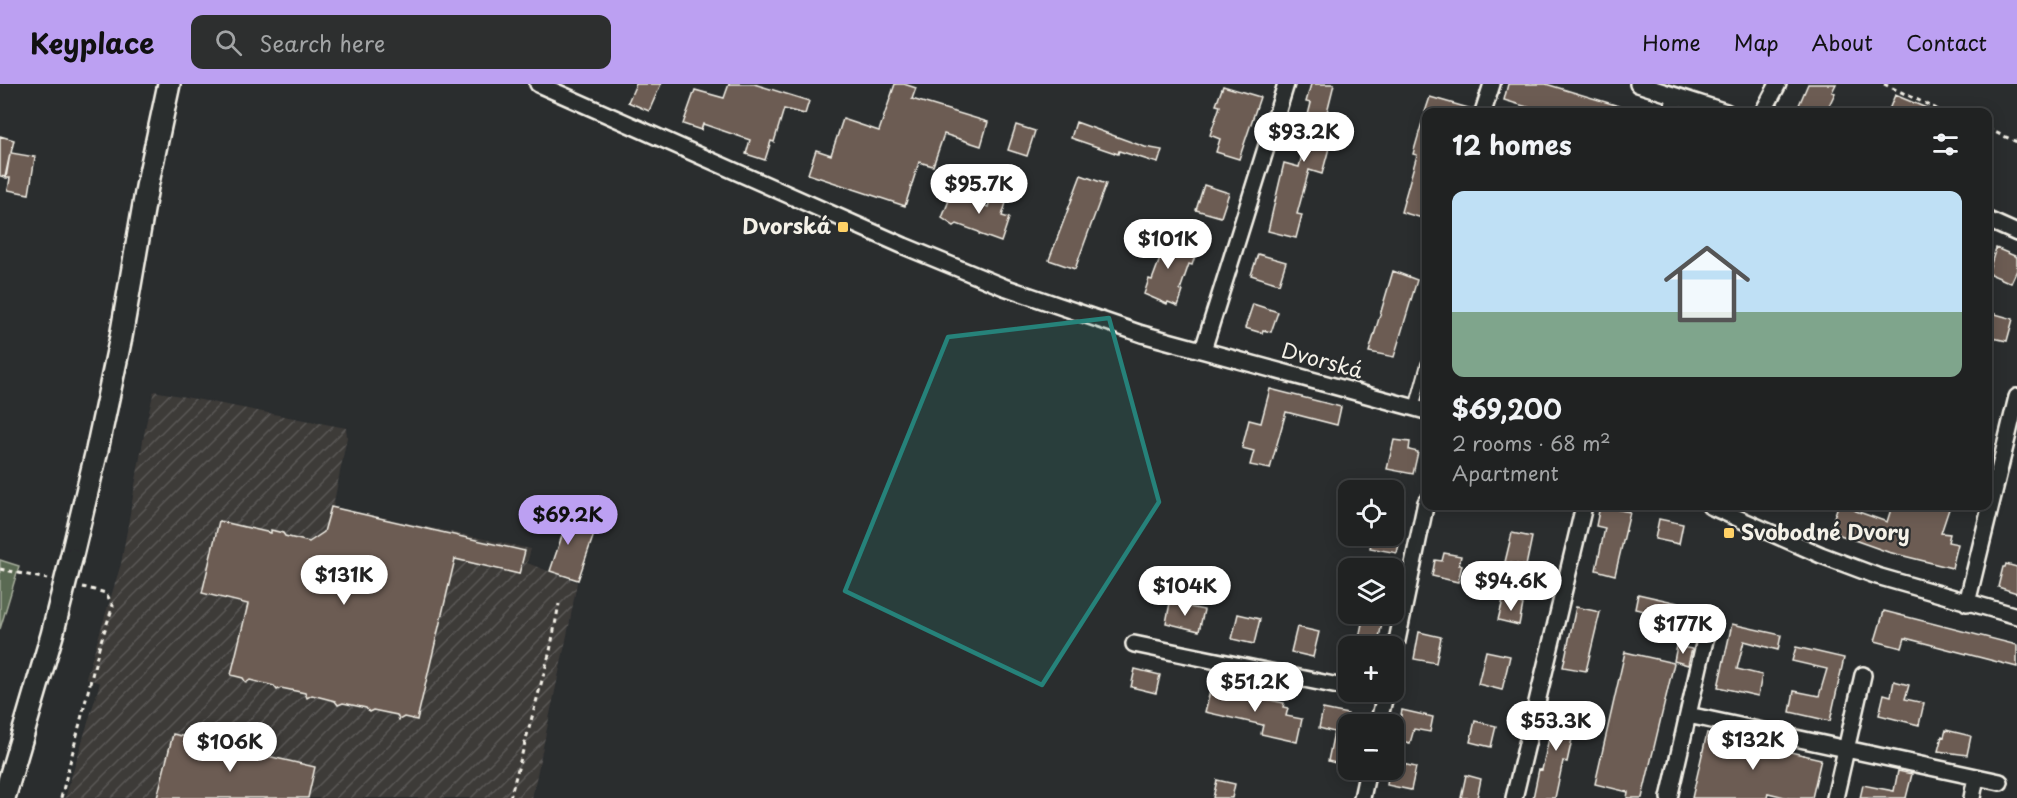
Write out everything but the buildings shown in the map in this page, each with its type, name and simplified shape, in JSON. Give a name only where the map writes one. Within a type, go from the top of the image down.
[{"type":"main road","points":[[151,169],[156,84]]},
{"type":"main road","points":[[4,798],[67,592],[70,559],[97,450],[121,336],[169,84]]},
{"type":"street","name":"Dvorská","points":[[538,84],[982,279],[1102,321],[1420,409]]},
{"type":"street","points":[[1203,350],[1286,84]]},
{"type":"street","points":[[1484,108],[1492,84]]},
{"type":"street","points":[[1765,108],[1778,84]]},
{"type":"street","points":[[1647,85],[1713,108]]},
{"type":"street","points":[[1673,108],[1675,96]]},
{"type":"street","points":[[1992,222],[2017,233]]},
{"type":"street","points":[[1992,500],[2017,397]]},
{"type":"street","points":[[1398,636],[1424,510]]},
{"type":"street","points":[[1514,798],[1583,510]]},
{"type":"street","points":[[1719,510],[1821,555],[1877,576],[2017,616]]},
{"type":"street","points":[[1967,603],[1990,510]]},
{"type":"street","points":[[1669,798],[1705,640]]},
{"type":"street","points":[[1134,644],[1338,686]]},
{"type":"street","points":[[1835,798],[1863,675]]},
{"type":"street","points":[[1688,715],[2000,782]]},
{"type":"street","points":[[1972,798],[1976,777]]},
{"type":"street","points":[[1362,798],[1366,780]]},
{"type":"lane","points":[[1420,409],[1422,394]]},
{"type":"path","points":[[1884,84],[1934,108]]},
{"type":"path","points":[[1992,131],[2017,142]]},
{"type":"path","points":[[0,569],[51,580]]},
{"type":"path","points":[[62,798],[100,644],[114,606],[106,592],[67,592]]},
{"type":"path","points":[[510,798],[550,651],[559,604]]},
{"type":"highlighted area","points":[[1109,318],[1159,502],[1042,685],[845,591],[948,337]]},
{"type":"shaded area","points":[[154,391],[346,428],[347,437],[333,507],[531,549],[527,563],[577,582],[532,798],[65,798],[100,683],[86,678],[121,564]]},
{"type":"green space","points":[[0,560],[19,566],[0,629]]},
{"type":"place","name":"Dvorská","points":[[843,227]]},
{"type":"place","name":"Svobodné Dvory","points":[[1729,533]]}]
